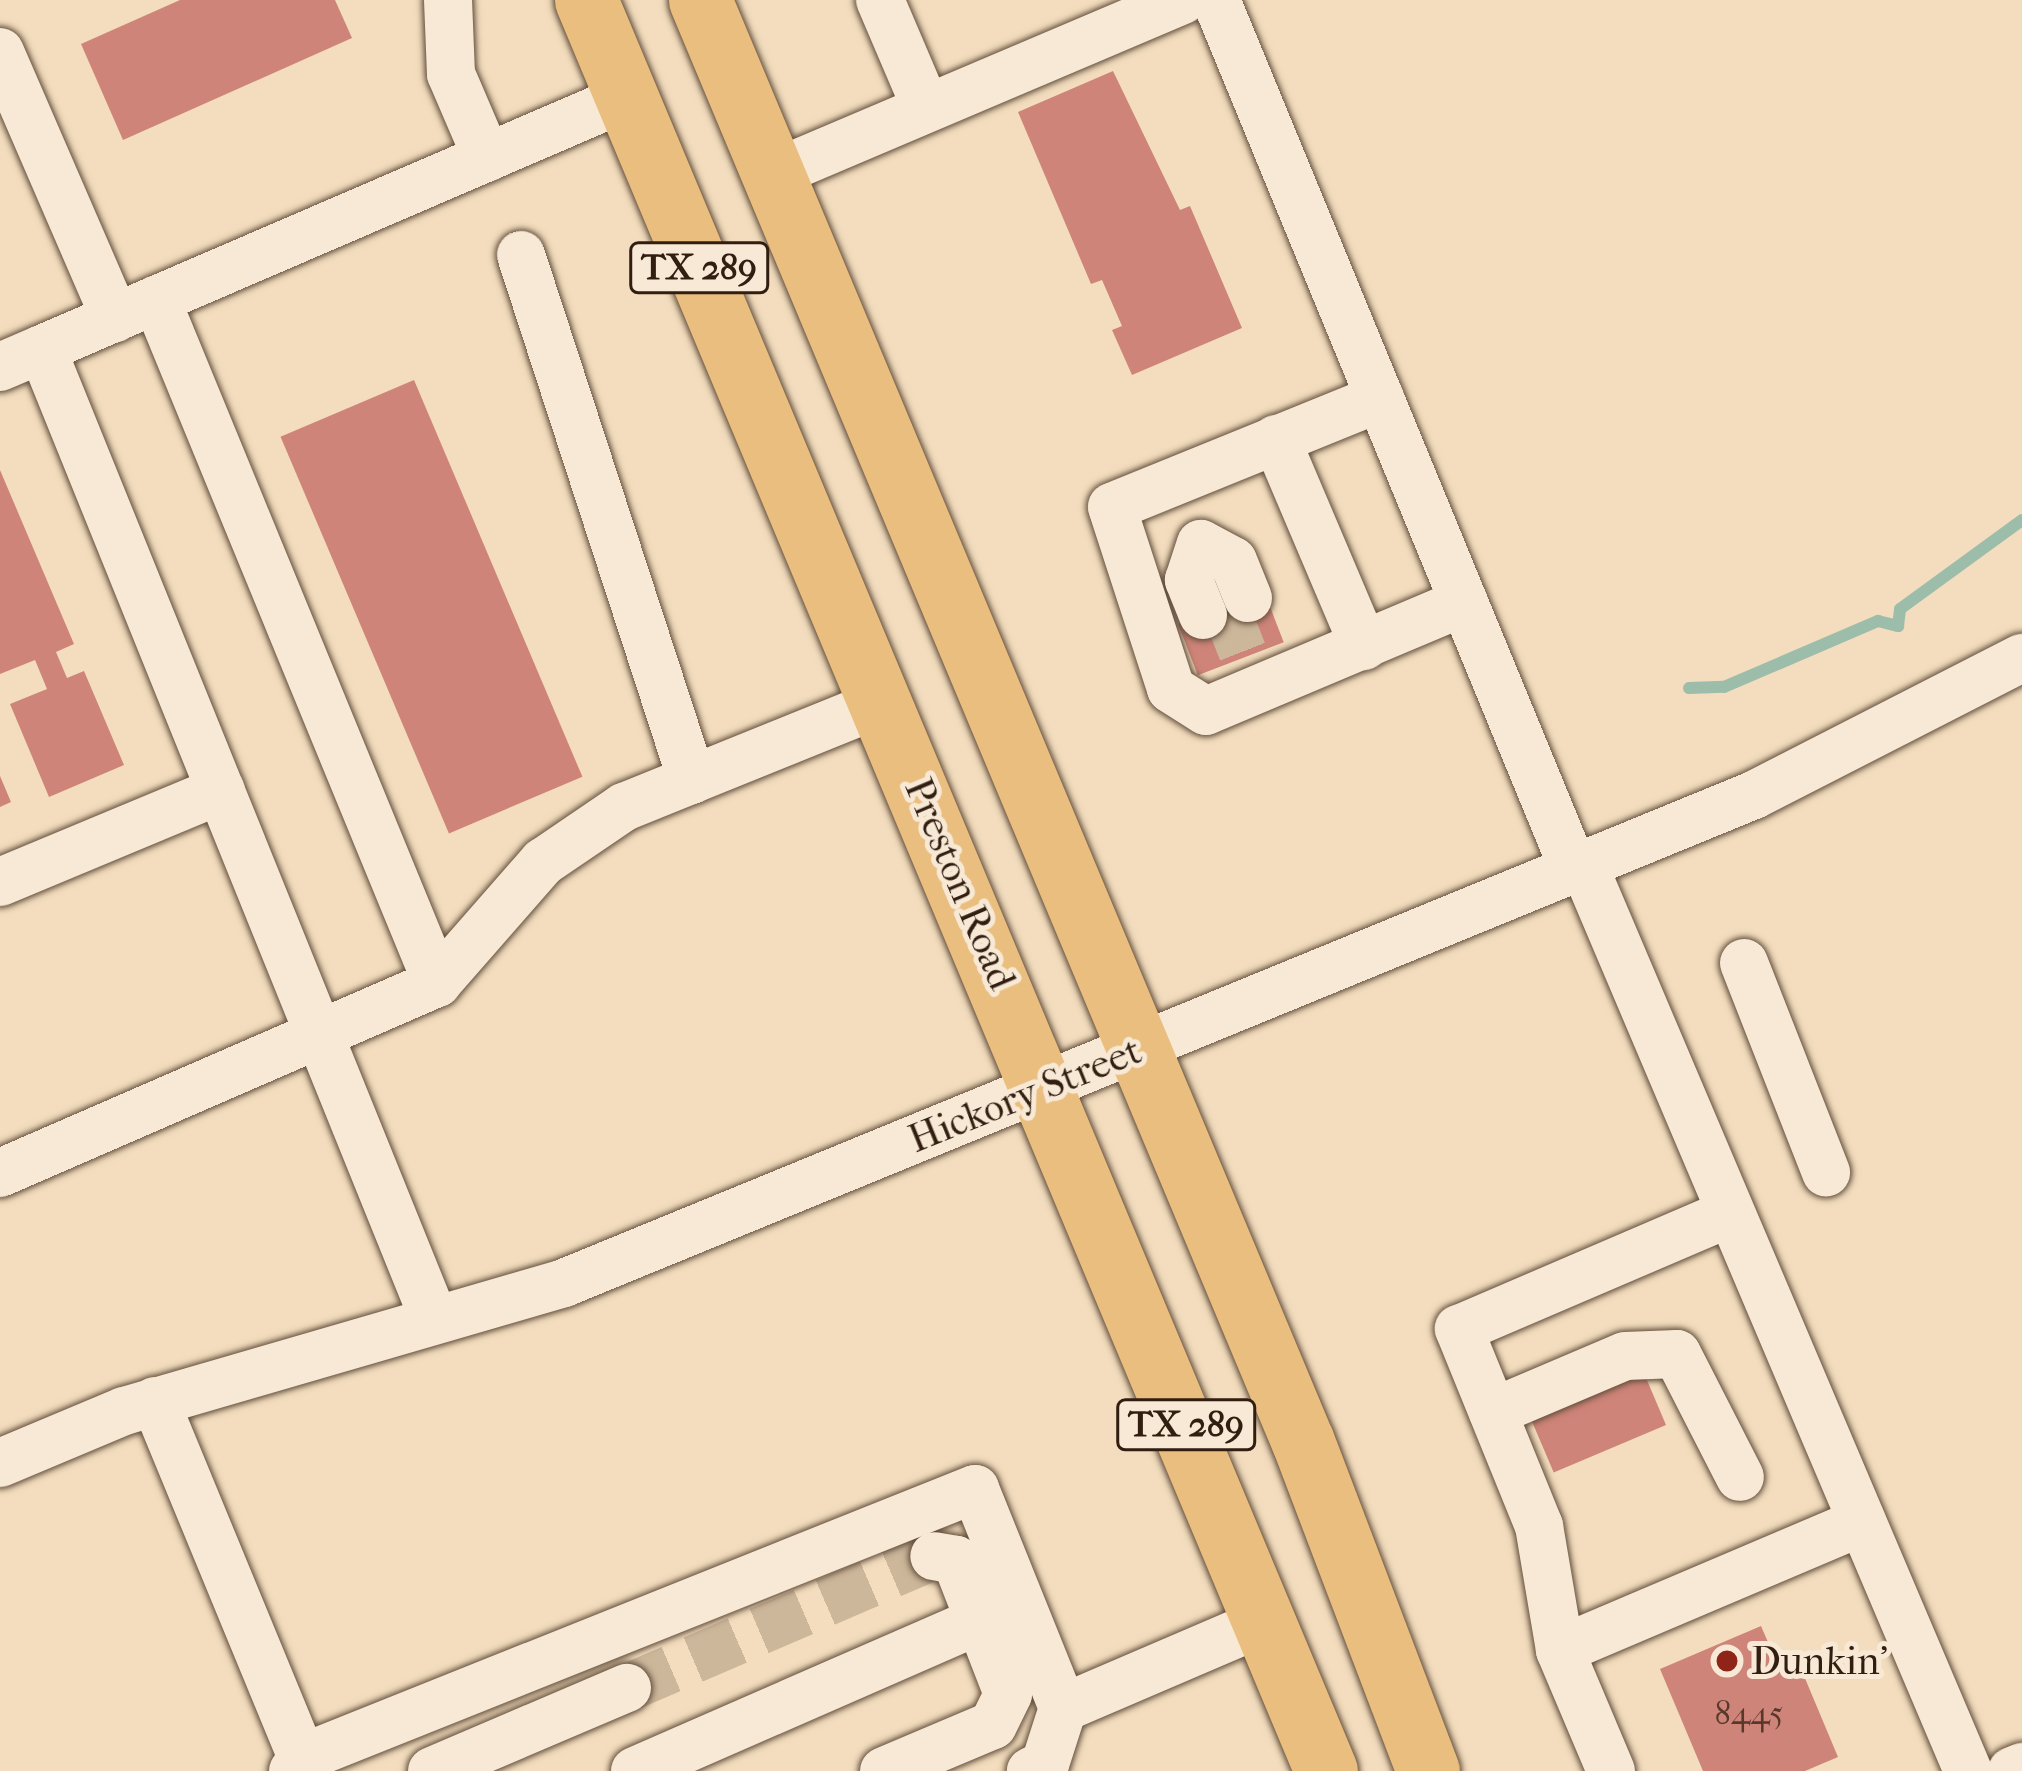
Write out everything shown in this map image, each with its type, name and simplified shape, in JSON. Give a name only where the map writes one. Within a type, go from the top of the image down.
[{"type":"main road","name":"Preston Road","points":[[586,0],[1048,1086],[1326,1771]]},
{"type":"main road","name":"TX 289","points":[[700,0],[1138,1048],[1428,1771]]},
{"type":"street","points":[[448,0],[452,74],[487,158]]},
{"type":"street","points":[[880,0],[926,108]]},
{"type":"street","points":[[773,174],[1183,0]]},
{"type":"street","points":[[1216,0],[1464,602],[1968,1771]]},
{"type":"street","points":[[0,52],[11,108],[135,309],[436,983]]},
{"type":"street","points":[[434,1319],[221,790],[21,358],[627,97]]},
{"type":"street","points":[[521,255],[692,780]]},
{"type":"street","points":[[1380,398],[1112,507],[1126,574],[1171,689],[1206,711],[1252,673],[1364,646],[1464,602]]},
{"type":"street","points":[[1276,439],[1364,646]]},
{"type":"street","points":[[1174,481],[1225,607]]},
{"type":"street","name":"Hickory Street","points":[[0,1462],[155,1401],[564,1283],[1579,868],[1966,696],[2022,658]]},
{"type":"street","points":[[0,1173],[323,1040],[436,983],[543,862],[624,808],[882,703]]},
{"type":"street","points":[[0,882],[221,790]]},
{"type":"street","points":[[1744,963],[1826,1172]]},
{"type":"street","points":[[1611,1771],[1560,1650],[1539,1526],[1459,1329],[1730,1213]]},
{"type":"street","points":[[1492,1412],[1624,1356],[1676,1354],[1740,1477]]},
{"type":"street","points":[[155,1401],[298,1764],[975,1490],[1064,1708],[1045,1764],[1031,1771]]},
{"type":"street","points":[[1560,1650],[1862,1522]]},
{"type":"street","points":[[934,1556],[956,1560],[1008,1694],[974,1771]]},
{"type":"street","points":[[635,1771],[980,1621]]},
{"type":"street","points":[[1064,1708],[1266,1622]]},
{"type":"street","points":[[432,1771],[627,1688]]},
{"type":"street","points":[[884,1771],[993,1725]]},
{"type":"street","points":[[2012,1771],[2022,1767]]},
{"type":"building","points":[[180,0],[335,0],[352,38],[123,140],[81,44]]},
{"type":"building","points":[[1113,71],[1180,210],[1190,206],[1242,328],[1132,375],[1112,330],[1122,326],[1102,280],[1091,284],[1018,112]]},
{"type":"building","points":[[414,380],[582,777],[449,833],[281,437]]},
{"type":"building","points":[[0,470],[74,644],[56,652],[67,678],[84,671],[124,765],[49,797],[10,704],[47,689],[35,660],[0,674]]},
{"type":"building","points":[[1264,591],[1284,642],[1198,675],[1178,624]]},
{"type":"building","points":[[0,776],[11,802],[0,807]]},
{"type":"building","points":[[1641,1366],[1666,1425],[1554,1473],[1529,1414]]},
{"type":"building","points":[[1761,1626],[1781,1672],[1799,1664],[1838,1757],[1805,1771],[1703,1771],[1660,1669]]},
{"type":"waterway","points":[[1689,688],[1724,687],[1878,621],[1898,626],[1900,609],[2022,520]]},
{"type":"tunnel","points":[[1225,607],[1245,658]]},
{"type":"tunnel","points":[[627,1688],[934,1556]]},
{"type":"place","name":"Dunkin'","points":[[1727,1661]]}]
